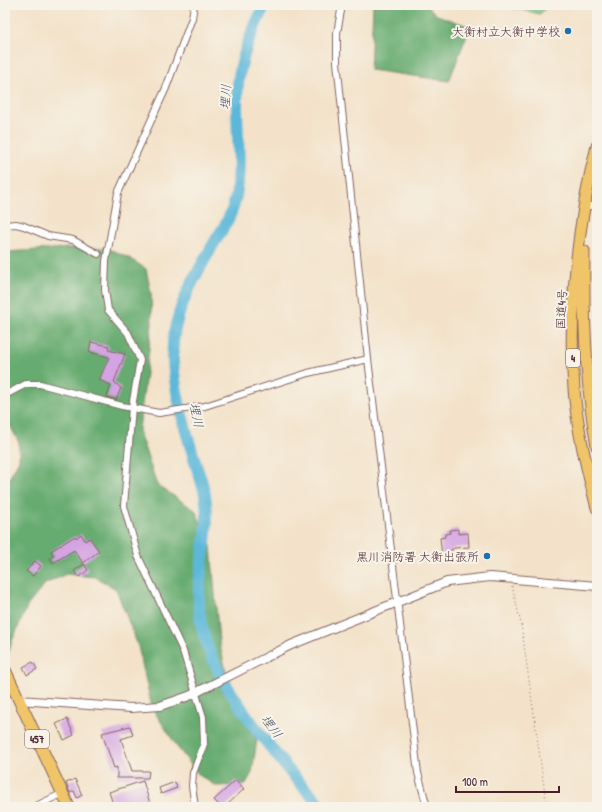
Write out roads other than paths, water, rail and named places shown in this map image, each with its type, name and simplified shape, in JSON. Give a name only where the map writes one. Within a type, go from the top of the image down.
[{"type":"highway","name":"国道4号","points":[[597,146],[577,256],[573,346],[574,390],[583,446],[597,508]]},
{"type":"highway","name":"国道4号","points":[[585,206],[585,336],[589,397],[597,446]]},
{"type":"highway","name":"457","points":[[5,670],[69,807]]},
{"type":"street","points":[[194,5],[192,18],[166,88],[118,193],[106,261],[105,290],[108,310],[128,333],[140,360],[132,408],[124,506],[138,556],[183,651],[198,691],[203,716],[204,744],[193,773],[192,786],[195,807]]},
{"type":"street","points":[[342,5],[337,33],[337,62],[368,359],[418,772],[427,807]]},
{"type":"street","points":[[585,206],[597,206]]},
{"type":"street","points":[[5,225],[16,224],[48,236],[73,240],[98,254]]},
{"type":"street","points":[[5,395],[26,384],[40,384],[132,408],[159,412],[205,406],[308,373],[368,359]]},
{"type":"street","points":[[19,700],[131,708],[160,706],[198,691],[291,645],[447,582],[469,578],[510,578],[597,586]]},
{"type":"street","points":[[34,807],[63,793]]},
{"type":"waterway","name":"埋川","points":[[265,5],[248,42],[238,82],[237,114],[239,163],[235,203],[227,221],[201,265],[180,310],[174,334],[173,364],[181,413],[203,486],[207,509],[206,536],[199,590],[201,622],[205,640],[220,674],[239,705],[268,745],[291,773],[324,807]]},
{"type":"place","name":"大衡村立大衡中学校","points":[[568,31]]},
{"type":"place","name":"黒川消防署 大衡出張所","points":[[487,556]]}]
